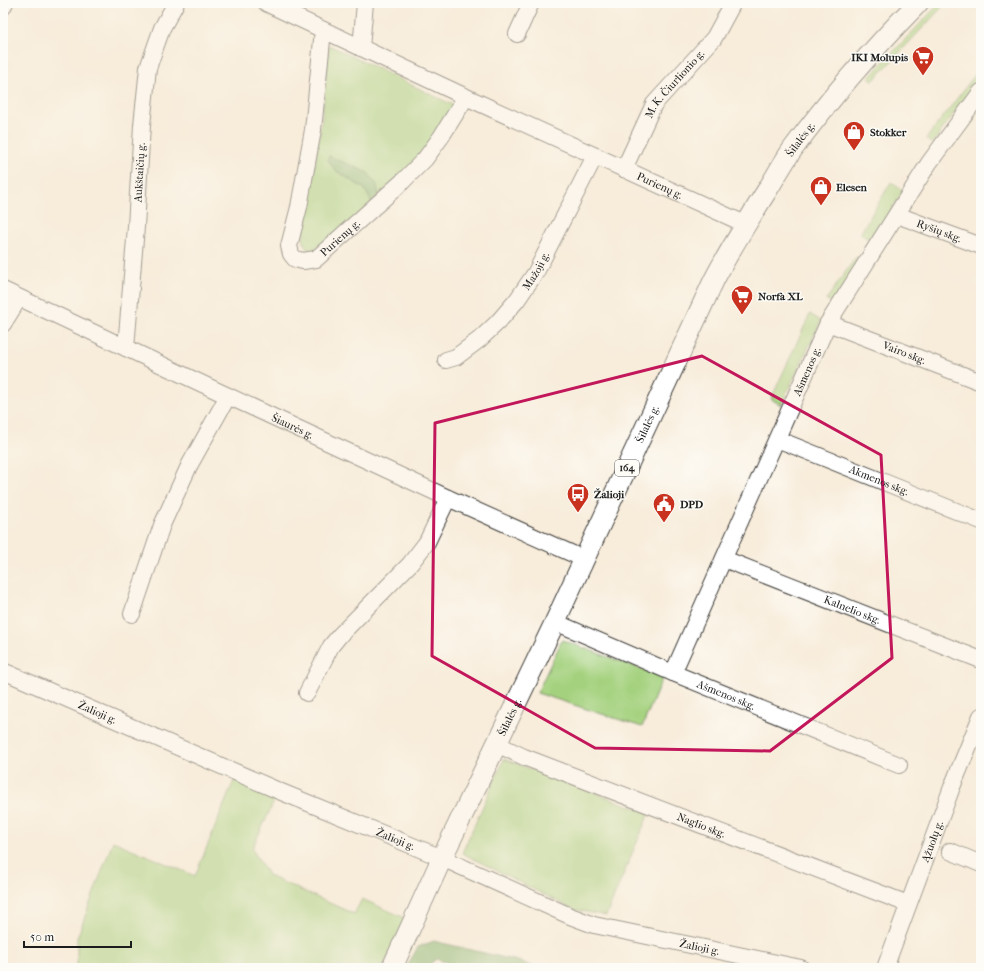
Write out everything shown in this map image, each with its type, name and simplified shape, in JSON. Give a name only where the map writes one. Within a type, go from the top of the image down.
[{"type":"main road","name":"Šilalės g.","points":[[392,968],[442,858],[555,622],[714,280],[745,224],[792,151],[843,84],[918,3]]},
{"type":"street","points":[[3,7],[5,3]]},
{"type":"street","name":"Aukštaičių g.","points":[[126,348],[136,227],[142,125],[148,68],[162,28],[176,3]]},
{"type":"street","name":"Purienų g.","points":[[266,3],[466,97],[745,224]]},
{"type":"street","points":[[361,48],[366,3]]},
{"type":"street","points":[[517,34],[531,3]]},
{"type":"street","name":"M. K. Čiurlionio g.","points":[[624,169],[654,104],[714,38],[733,3]]},
{"type":"street","name":"Purienų g.","points":[[324,30],[313,130],[299,207],[289,246],[291,254],[295,259],[303,261],[316,259],[402,182],[424,159],[441,138],[466,97]]},
{"type":"street","name":"Ašmenos g.","points":[[672,673],[828,323],[929,163],[980,97]]},
{"type":"street","name":"Mažoji g.","points":[[446,360],[456,357],[480,339],[498,322],[517,300],[536,272],[595,156]]},
{"type":"street","name":"Ryšių skg.","points":[[897,215],[981,246]]},
{"type":"street","name":"Šiaurės g.","points":[[3,290],[448,498],[584,559]]},
{"type":"street","points":[[3,324],[19,298]]},
{"type":"street","name":"Vairo skg.","points":[[828,323],[981,382]]},
{"type":"street","points":[[132,614],[162,525],[189,466],[228,396]]},
{"type":"street","name":"Akmenos skg.","points":[[777,439],[981,521]]},
{"type":"street","points":[[307,693],[331,646],[410,564],[427,542],[448,498]]},
{"type":"street","name":"Kalnelio skg.","points":[[724,559],[981,660]]},
{"type":"street","name":"Ašmenos skg.","points":[[555,622],[672,673],[899,765]]},
{"type":"street","name":"Žalioji g.","points":[[3,671],[279,791],[442,858],[570,916],[594,925],[801,968]]},
{"type":"street","name":"Ąžuolų g.","points":[[885,968],[952,787],[981,716]]},
{"type":"street","name":"Naglio skg.","points":[[497,744],[531,760],[908,904]]},
{"type":"street","points":[[950,851],[981,864]]},
{"type":"highlighted area","points":[[702,356],[881,455],[892,658],[770,751],[595,748],[432,656],[435,423]]},
{"type":"green space","points":[[940,3],[946,3],[873,81],[869,77]]},
{"type":"green space","points":[[329,45],[455,106],[426,149],[379,197],[335,170],[365,189],[372,203],[312,251],[306,248],[303,240],[304,214],[313,178],[322,117]]},
{"type":"green space","points":[[981,67],[981,76],[932,144],[926,139]]},
{"type":"green space","points":[[329,156],[368,173],[377,185],[379,197],[372,203],[365,189],[335,170],[328,160]]},
{"type":"green space","points":[[891,182],[903,191],[872,241],[860,234]]},
{"type":"green space","points":[[856,257],[861,260],[833,302],[826,300]]},
{"type":"green space","points":[[810,314],[821,321],[781,405],[771,399]]},
{"type":"green space","points":[[562,640],[663,677],[642,727],[537,693]]},
{"type":"green space","points":[[504,759],[649,813],[606,916],[572,909],[462,853]]},
{"type":"green space","points":[[237,773],[279,791],[252,849],[269,876],[354,914],[362,899],[405,918],[383,968],[77,968],[77,938],[113,841],[195,876]]},
{"type":"green space","points":[[434,941],[518,961],[537,968],[460,967],[436,959],[425,968],[406,968],[418,947]]},
{"type":"place","name":"IKI Molupis","points":[[923,76]]},
{"type":"place","name":"Stokker","points":[[854,152]]},
{"type":"place","name":"Elesen","points":[[821,206]]},
{"type":"place","name":"Norfa XL","points":[[742,316]]},
{"type":"place","name":"Žalioji","points":[[578,514]]},
{"type":"place","name":"DPD","points":[[664,524]]}]
